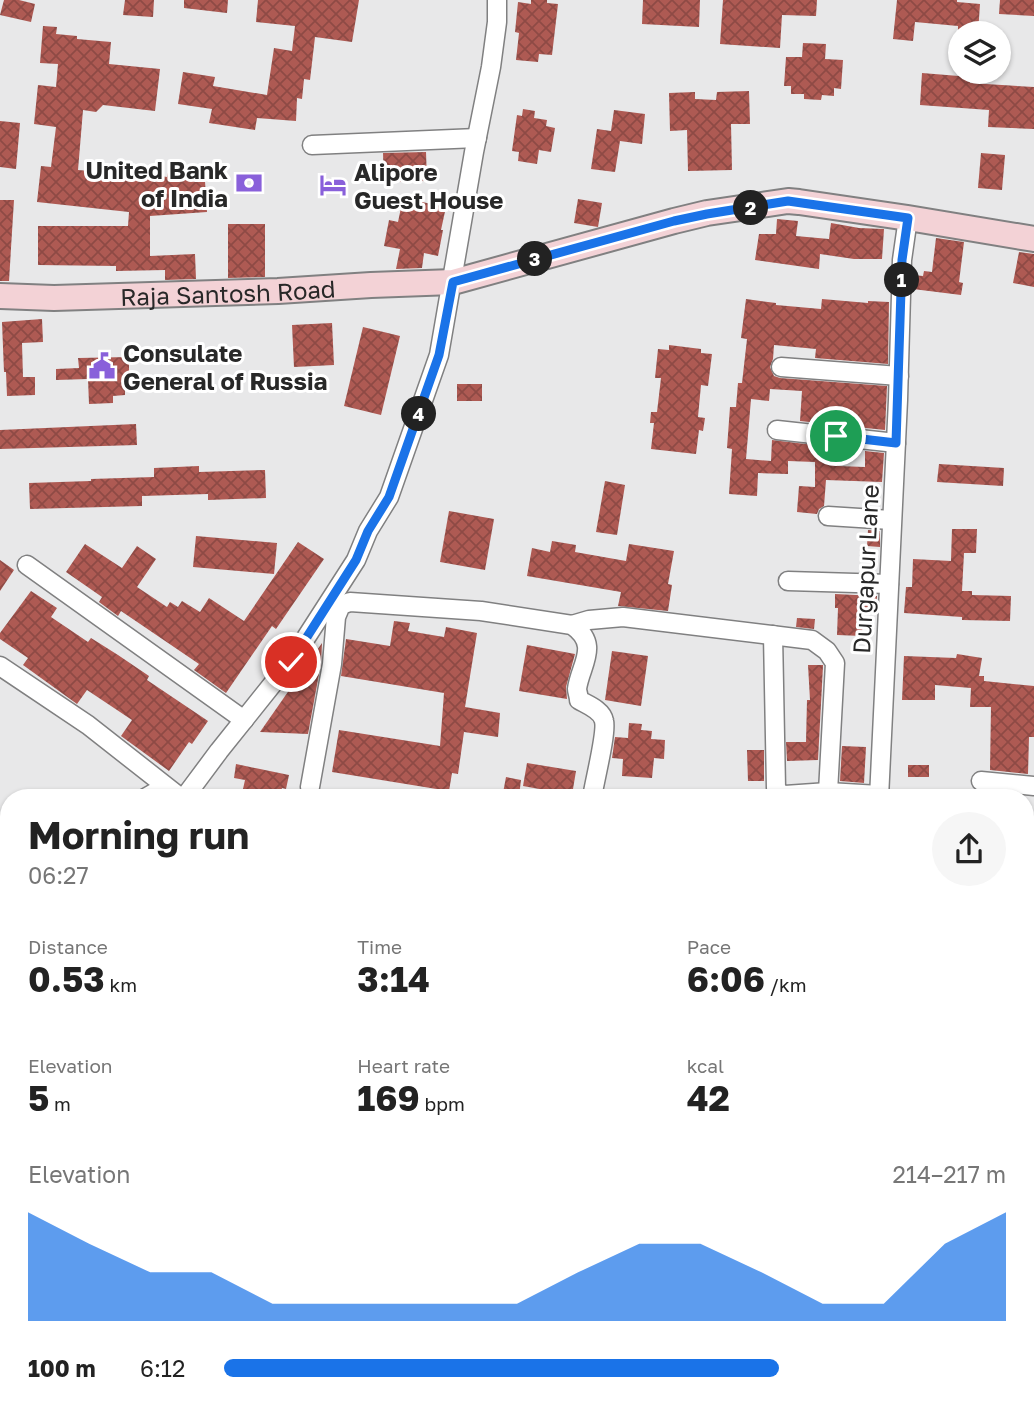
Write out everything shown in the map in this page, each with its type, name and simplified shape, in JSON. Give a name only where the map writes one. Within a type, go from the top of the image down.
[{"type":"main road","name":"Raja Santosh Road","points":[[0,296],[54,298],[453,282],[674,221],[788,201],[1034,239]]},
{"type":"street","points":[[188,789],[291,662],[356,560],[368,531],[389,497],[439,355],[491,67],[497,0]]},
{"type":"street","points":[[312,145],[477,138]]},
{"type":"street","name":"Durgapur Lane","points":[[879,789],[894,498],[902,260],[908,218]]},
{"type":"street","points":[[780,366],[899,376]]},
{"type":"street","points":[[777,430],[896,443]]},
{"type":"street","points":[[828,516],[891,520]]},
{"type":"street","points":[[27,565],[244,720]]},
{"type":"street","points":[[788,581],[889,584]]},
{"type":"street","points":[[310,787],[332,664],[336,617],[341,605],[350,602],[481,611],[572,625],[589,620],[623,617],[812,640],[827,651],[835,663],[828,789]]},
{"type":"street","points":[[572,625],[580,631],[586,645],[587,659],[577,690],[579,700],[598,711],[604,720],[594,789]]},
{"type":"street","points":[[773,635],[777,789]]},
{"type":"street","points":[[0,666],[88,725],[170,789]]},
{"type":"street","points":[[981,780],[1034,786]]},
{"type":"building","points":[[4,0],[35,4],[31,22],[0,15]]},
{"type":"building","points":[[125,0],[154,0],[153,17],[123,15]]},
{"type":"building","points":[[184,0],[228,0],[227,13],[184,8]]},
{"type":"building","points":[[258,0],[359,0],[352,42],[315,37],[310,80],[304,79],[302,99],[297,98],[296,121],[257,118],[255,130],[209,123],[212,109],[178,104],[183,72],[215,77],[213,86],[267,95],[274,48],[292,51],[295,26],[256,22]]},
{"type":"building","points":[[531,0],[547,0],[547,3],[558,4],[552,55],[539,54],[538,62],[516,60],[518,2],[531,4]]},
{"type":"building","points":[[643,0],[700,0],[699,27],[642,24]]},
{"type":"building","points":[[723,0],[817,0],[816,16],[782,15],[780,48],[720,44]]},
{"type":"building","points":[[897,0],[957,0],[980,4],[979,21],[948,21],[948,25],[915,22],[913,41],[893,39]]},
{"type":"building","points":[[1000,0],[1034,0],[1034,16],[999,14]]},
{"type":"building","points":[[43,26],[57,27],[56,34],[77,36],[77,39],[111,42],[109,64],[160,69],[155,111],[103,105],[96,112],[83,110],[78,170],[114,173],[114,170],[149,169],[149,174],[167,177],[169,168],[204,166],[207,212],[150,216],[150,256],[195,254],[196,279],[165,280],[165,270],[116,271],[116,266],[38,265],[38,226],[128,226],[129,212],[37,202],[41,166],[51,167],[56,127],[34,124],[38,85],[56,87],[58,64],[40,63]]},
{"type":"building","points":[[803,43],[826,44],[825,59],[843,60],[841,89],[834,88],[834,96],[822,95],[821,100],[804,99],[804,94],[791,94],[791,86],[784,86],[786,57],[802,57]]},
{"type":"building","points":[[922,73],[948,75],[948,84],[1034,87],[1034,129],[988,127],[989,110],[920,105]]},
{"type":"building","points":[[749,91],[750,124],[731,124],[732,170],[688,171],[687,130],[670,131],[669,93],[695,92],[695,99],[716,100],[717,92]]},
{"type":"building","points":[[523,109],[535,111],[534,118],[547,120],[546,126],[555,128],[551,152],[539,150],[537,164],[518,161],[519,152],[512,151],[517,115],[522,116]]},
{"type":"building","points":[[614,110],[645,114],[642,144],[620,141],[615,172],[591,169],[597,129],[611,131]]},
{"type":"building","points":[[0,121],[20,123],[16,169],[0,167]]},
{"type":"building","points":[[426,152],[427,181],[384,182],[383,153]]},
{"type":"building","points":[[981,153],[1005,155],[1002,190],[978,188]]},
{"type":"building","points":[[403,198],[446,207],[438,256],[424,253],[422,268],[396,269],[400,249],[384,246],[389,220],[398,222]]},
{"type":"building","points":[[578,199],[602,203],[598,227],[574,223]]},
{"type":"building","points":[[0,200],[14,200],[9,281],[0,281]]},
{"type":"building","points":[[777,219],[798,221],[796,236],[829,239],[831,223],[884,229],[882,259],[854,259],[820,254],[819,269],[755,260],[759,234],[776,234]]},
{"type":"building","points":[[228,224],[265,224],[265,277],[228,278]]},
{"type":"building","points":[[936,238],[964,242],[959,282],[963,283],[961,295],[913,289],[913,275],[923,276],[924,271],[932,272]]},
{"type":"building","points":[[1019,252],[1034,254],[1034,287],[1013,283]]},
{"type":"building","points":[[746,299],[821,309],[822,299],[889,302],[888,364],[815,358],[816,349],[774,345],[770,367],[774,376],[780,378],[887,386],[885,430],[800,421],[802,391],[770,389],[769,401],[751,399],[746,459],[771,461],[772,440],[839,448],[838,466],[865,467],[865,451],[884,453],[882,482],[826,480],[824,506],[817,514],[797,512],[799,486],[815,487],[815,462],[788,461],[788,474],[758,473],[757,496],[729,494],[732,449],[727,448],[730,407],[736,407],[738,383],[742,383],[747,339],[741,338]]},
{"type":"building","points":[[42,319],[43,342],[22,343],[23,377],[35,377],[35,395],[7,396],[2,322]]},
{"type":"building","points":[[332,323],[334,365],[294,367],[292,325]]},
{"type":"building","points":[[363,327],[400,336],[381,415],[344,406]]},
{"type":"building","points":[[669,345],[701,349],[701,353],[712,354],[708,386],[701,385],[698,417],[705,418],[703,431],[699,430],[696,454],[651,449],[654,423],[650,423],[651,412],[657,412],[661,378],[655,378],[658,349],[669,350]]},
{"type":"building","points":[[129,357],[129,375],[135,375],[135,390],[125,390],[125,395],[113,396],[113,403],[89,404],[88,379],[56,380],[56,369],[79,368],[78,358]]},
{"type":"building","points":[[457,384],[482,384],[482,401],[457,401]]},
{"type":"building","points":[[136,424],[137,445],[0,449],[0,430]]},
{"type":"building","points":[[939,464],[1004,468],[1003,486],[937,482]]},
{"type":"building","points":[[199,466],[199,472],[265,470],[266,498],[208,500],[208,494],[142,496],[142,506],[30,509],[29,483],[154,477],[154,468]]},
{"type":"building","points":[[605,481],[625,485],[617,535],[596,532]]},
{"type":"building","points":[[449,511],[494,519],[485,570],[440,562]]},
{"type":"building","points":[[952,529],[977,529],[976,553],[964,553],[962,591],[972,591],[972,595],[1011,596],[1010,621],[962,620],[962,617],[904,613],[906,587],[912,587],[913,559],[951,561]]},
{"type":"building","points":[[868,530],[880,531],[880,547],[867,546]]},
{"type":"building","points":[[196,536],[277,543],[274,574],[193,567]]},
{"type":"building","points":[[552,541],[576,545],[575,552],[626,561],[629,544],[674,551],[668,584],[672,585],[668,611],[618,606],[621,592],[527,576],[532,548],[550,552]]},
{"type":"building","points":[[298,542],[324,559],[276,629],[272,626],[226,693],[194,670],[199,664],[121,611],[118,616],[99,602],[102,597],[66,572],[85,544],[122,568],[137,546],[156,559],[137,587],[167,607],[170,602],[178,607],[182,601],[200,612],[209,598],[244,621]]},
{"type":"building","points":[[0,560],[14,570],[0,591]]},
{"type":"building","points":[[31,591],[57,608],[51,617],[88,642],[91,638],[118,655],[149,676],[147,680],[208,721],[169,771],[121,736],[132,720],[87,690],[77,704],[23,665],[28,658],[0,639],[0,633]]},
{"type":"building","points":[[835,594],[877,596],[876,613],[863,612],[862,636],[837,635],[838,608],[835,608]]},
{"type":"building","points":[[797,618],[815,619],[814,629],[796,627]]},
{"type":"building","points":[[394,621],[410,623],[408,631],[444,637],[446,627],[477,633],[465,707],[500,713],[498,737],[464,732],[458,774],[452,773],[449,789],[332,772],[339,730],[440,746],[444,693],[341,676],[346,639],[390,646]]},
{"type":"building","points":[[322,643],[308,734],[260,732]]},
{"type":"building","points":[[527,645],[575,654],[566,687],[567,699],[519,691]]},
{"type":"building","points":[[612,651],[648,656],[641,706],[605,700]]},
{"type":"building","points":[[957,654],[982,658],[979,676],[984,676],[984,681],[1034,686],[1034,737],[1029,737],[1028,774],[990,770],[991,707],[970,707],[971,688],[935,685],[935,700],[902,700],[904,656],[956,658]]},
{"type":"building","points":[[808,665],[823,665],[818,760],[787,761],[786,742],[806,742],[807,700],[810,700]]},
{"type":"building","points":[[629,723],[642,724],[641,730],[652,731],[651,739],[665,740],[664,759],[654,758],[652,778],[622,776],[623,759],[612,758],[615,737],[628,738]]},
{"type":"building","points":[[842,746],[866,747],[864,783],[840,781]]},
{"type":"building","points":[[747,750],[764,750],[764,781],[748,781]]},
{"type":"building","points":[[527,763],[576,771],[573,789],[523,786]]},
{"type":"building","points":[[236,764],[289,775],[286,789],[243,789],[245,780],[234,778]]},
{"type":"building","points":[[908,765],[929,765],[929,777],[908,777]]},
{"type":"building","points":[[506,777],[521,780],[520,789],[504,789]]},
{"type":"place","name":"United Bank of India","points":[[249,183]]},
{"type":"place","name":"Alipore Guest House","points":[[333,185]]},
{"type":"place","name":"Consulate General of Russia","points":[[102,366]]},
{"type":"route","points":[[291,662],[356,560],[368,531],[389,497],[439,355],[453,282],[674,221],[788,201],[908,218],[902,260],[896,443],[836,436]]}]
